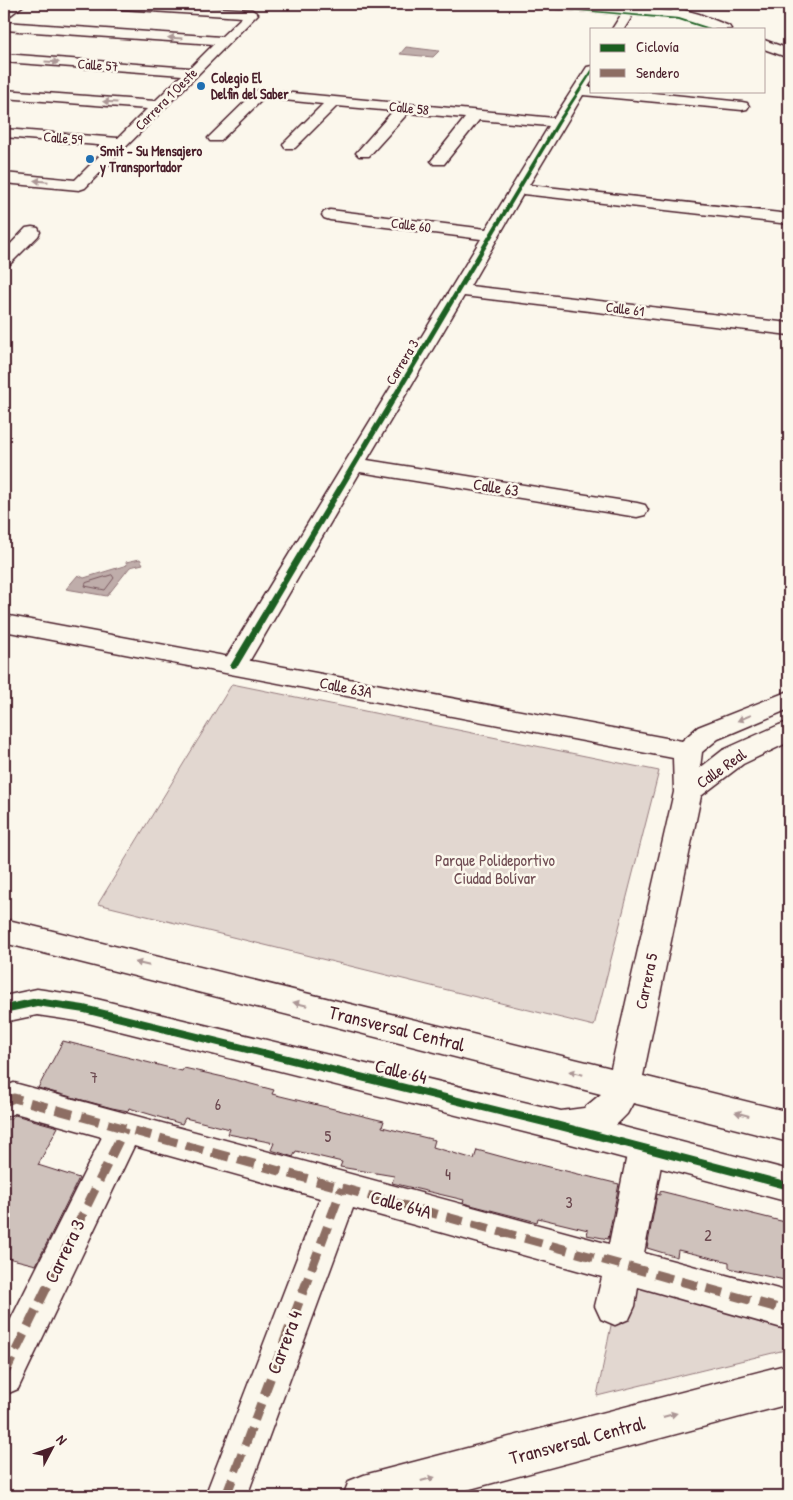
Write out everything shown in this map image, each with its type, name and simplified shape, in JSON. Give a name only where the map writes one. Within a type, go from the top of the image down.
[{"type":"street","points":[[4,14],[19,4]]},
{"type":"street","name":"Carrera 1 Oeste","points":[[4,178],[79,185],[252,14],[106,4]]},
{"type":"street","points":[[550,4],[632,7],[695,17]]},
{"type":"street","points":[[650,4],[695,17],[722,28]]},
{"type":"street","points":[[619,28],[632,7]]},
{"type":"street","points":[[4,26],[224,41]]},
{"type":"street","points":[[766,45],[789,54]]},
{"type":"street","name":"Calle 57","points":[[4,58],[193,72]]},
{"type":"street","name":"Carrera 3","points":[[234,666],[558,123],[590,73]]},
{"type":"street","points":[[579,90],[590,91]]},
{"type":"street","points":[[599,92],[742,106]]},
{"type":"street","points":[[4,94],[159,106]]},
{"type":"street","name":"Calle 58","points":[[215,138],[261,94],[558,123]]},
{"type":"street","points":[[290,145],[334,101]]},
{"type":"street","points":[[364,153],[404,108]]},
{"type":"street","points":[[439,161],[475,115]]},
{"type":"street","name":"Calle 59","points":[[4,134],[122,143]]},
{"type":"street","points":[[519,189],[789,219]]},
{"type":"street","name":"Calle 60","points":[[330,215],[492,235]]},
{"type":"street","points":[[4,260],[32,232],[13,230]]},
{"type":"street","name":"Calle 61","points":[[460,290],[789,329]]},
{"type":"street","name":"Calle 63","points":[[355,465],[637,510]]},
{"type":"street","name":"Calle 63A","points":[[4,623],[687,751]]},
{"type":"street","name":"Calle Real","points":[[688,792],[685,757],[687,751],[696,741],[708,733],[789,699]]},
{"type":"street","name":"Calle Real","points":[[688,792],[733,757],[789,731]]},
{"type":"street","name":"Carrera 5","points":[[556,1125],[575,1126],[593,1121],[608,1112],[618,1099],[624,1085],[688,792]]},
{"type":"street","name":"Transversal Central","points":[[4,931],[789,1127]]},
{"type":"street","name":"Calle 64","points":[[4,1009],[37,1002],[84,1009],[556,1125],[789,1186]]},
{"type":"street","name":"Calle 64A","points":[[9,1100],[125,1128],[789,1311]]},
{"type":"street","name":"Carrera 3","points":[[4,1375],[125,1128]]},
{"type":"street","points":[[615,1306],[646,1150]]},
{"type":"street","name":"Carrera 4","points":[[226,1496],[342,1188]]},
{"type":"street","name":"Transversal Central","points":[[364,1496],[789,1384]]},
{"type":"green space","name":"Parque Polideportivo Ciudad Bolívar","points":[[232,684],[659,771],[594,1026],[98,904]]},
{"type":"green space","points":[[623,1265],[789,1311],[789,1349],[597,1396]]},
{"type":"water","points":[[406,47],[439,51],[433,57],[400,54]]},
{"type":"water","points":[[140,559],[143,564],[130,567],[107,596],[66,589],[78,575],[84,578],[127,565],[126,562]]},
{"type":"building","points":[[63,1041],[182,1071],[184,1068],[232,1079],[274,1090],[272,1094],[384,1121],[382,1127],[435,1140],[433,1147],[474,1159],[477,1150],[619,1184],[608,1239],[587,1235],[588,1230],[538,1218],[537,1222],[463,1203],[464,1200],[392,1183],[394,1176],[340,1167],[342,1162],[296,1151],[293,1157],[271,1150],[274,1143],[228,1134],[230,1129],[185,1118],[182,1124],[129,1108],[128,1111],[112,1108],[38,1088]]},
{"type":"building","points":[[15,1115],[58,1127],[38,1165],[79,1178],[36,1265],[4,1257],[4,1119],[10,1119]]},
{"type":"building","points":[[660,1191],[789,1223],[789,1281],[729,1268],[729,1262],[678,1250],[677,1257],[647,1248],[657,1194],[660,1195]]},
{"type":"marked path","points":[[4,1102],[14,1098],[789,1311]]},
{"type":"marked path","points":[[4,1375],[125,1128]]},
{"type":"marked path","points":[[226,1496],[342,1188]]},
{"type":"cycle path","points":[[517,4],[679,19],[708,28]]},
{"type":"cycle path","points":[[234,666],[558,123],[590,73]]},
{"type":"cycle path","points":[[4,1009],[37,1002],[84,1009],[556,1125],[789,1186]]},
{"type":"place","name":"Colegio El Delfin del Saber","points":[[201,86]]},
{"type":"place","name":"Smit - Su Mensajero y Transportador","points":[[90,159]]}]
